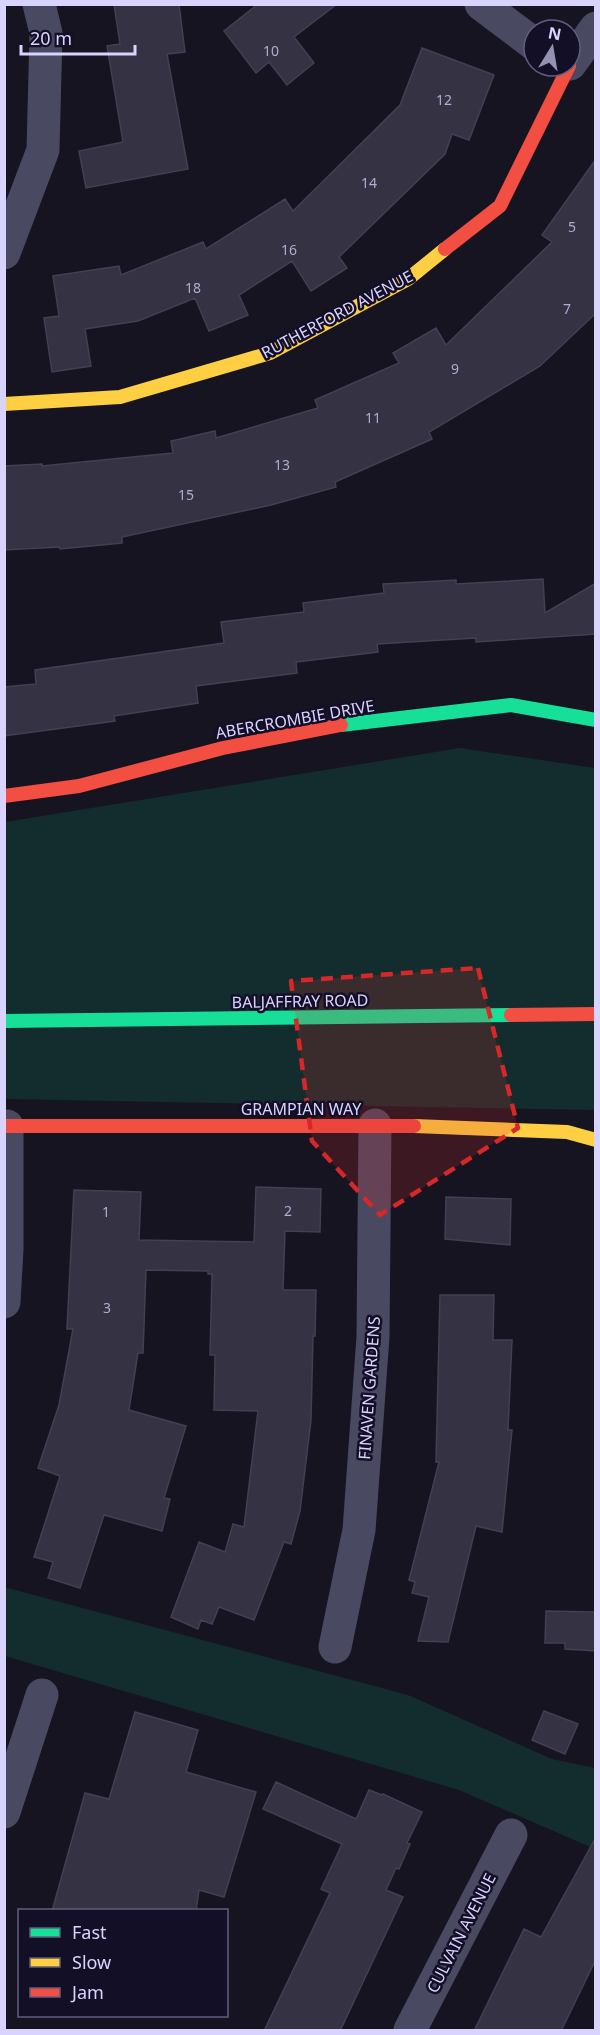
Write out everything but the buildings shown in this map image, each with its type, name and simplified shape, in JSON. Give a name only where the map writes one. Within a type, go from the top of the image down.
[{"type":"street","points":[[4,253],[43,150],[46,33],[39,4]]},
{"type":"street","points":[[481,4],[522,35]]},
{"type":"street","name":"RUTHERFORD AVENUE","points":[[582,46],[596,28]]},
{"type":"street","name":"RUTHERFORD AVENUE","points":[[4,404],[120,397],[270,352],[408,279],[500,206],[561,78]]},
{"type":"street","name":"ABERCROMBIE DRIVE","points":[[4,796],[79,786],[223,748],[359,722],[511,705],[596,720]]},
{"type":"street","name":"BALJAFFRAY ROAD","points":[[4,1021],[596,1014]]},
{"type":"street","name":"GRAMPIAN WAY","points":[[6,1126],[375,1125],[567,1132],[596,1140]]},
{"type":"street","name":"FINAVEN GARDENS","points":[[335,1647],[359,1530],[373,1337],[375,1125]]},
{"type":"street","points":[[4,1302],[7,1250],[6,1126]]},
{"type":"street","points":[[4,1812],[42,1695]]},
{"type":"street","name":"CULVAIN AVENUE","points":[[410,2031],[512,1835]]},
{"type":"highlighted area","points":[[478,968],[518,1128],[380,1215],[312,1141],[291,981]]},
{"type":"green space","points":[[460,748],[595,768],[595,1110],[5,1099],[5,822]]},
{"type":"green space","points":[[4,1587],[408,1695],[552,1759],[595,1768],[595,1849],[459,1790],[5,1656]]},
{"type":"traffic: fast","points":[[341,725],[511,705],[596,720]]},
{"type":"traffic: fast","points":[[4,1021],[511,1015]]},
{"type":"traffic: slow","points":[[4,404],[120,397],[270,353],[408,279],[445,249]]},
{"type":"traffic: slow","points":[[414,1126],[567,1132],[596,1140]]},
{"type":"traffic: jam","points":[[445,249],[500,206],[563,78]]},
{"type":"traffic: jam","points":[[4,796],[79,786],[223,748],[341,725]]},
{"type":"traffic: jam","points":[[511,1015],[596,1014]]},
{"type":"traffic: jam","points":[[4,1126],[414,1126]]}]
